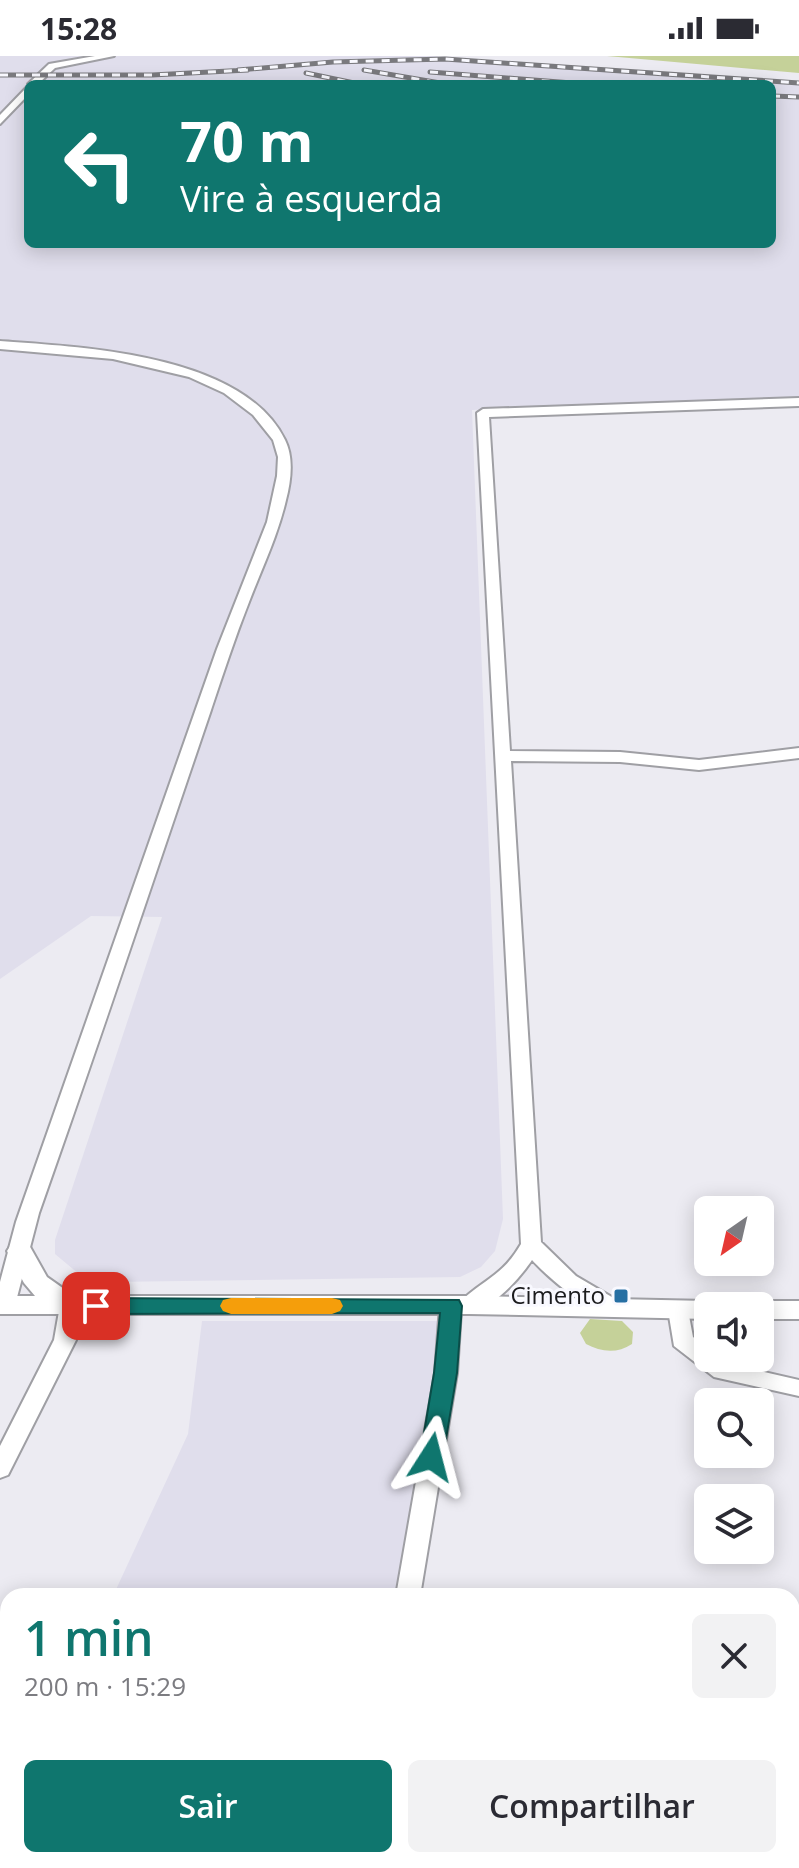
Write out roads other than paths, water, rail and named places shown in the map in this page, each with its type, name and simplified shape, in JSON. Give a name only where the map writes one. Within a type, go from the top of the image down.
[{"type":"main road","points":[[14,1250],[29,1275],[45,1292],[69,1305]]},
{"type":"main road","points":[[2,1305],[460,1305],[694,1310]]},
{"type":"main road","points":[[774,1310],[799,1310]]},
{"type":"street","points":[[37,80],[52,66],[110,56]]},
{"type":"street","points":[[0,121],[24,94]]},
{"type":"street","points":[[0,345],[113,355],[160,365],[198,378],[244,401],[268,425],[280,442],[284,457],[279,503],[185,759],[14,1250],[2,1305]]},
{"type":"street","points":[[409,1588],[460,1305],[506,1280],[519,1267],[531,1244],[483,413],[799,402]]},
{"type":"street","points":[[502,756],[620,757],[699,765],[799,753]]},
{"type":"street","points":[[531,1244],[551,1269],[571,1285],[614,1308]]},
{"type":"street","points":[[0,1469],[65,1340],[69,1305]]},
{"type":"street","points":[[679,1310],[682,1340],[722,1371],[799,1388]]},
{"type":"railway","points":[[238,70],[333,62],[445,59],[755,80]]},
{"type":"railway","points":[[0,75],[152,75],[248,70]]},
{"type":"railway","points":[[364,70],[423,80]]},
{"type":"railway","points":[[430,72],[533,80]]},
{"type":"railway","points":[[306,73],[340,80]]},
{"type":"railway","points":[[776,81],[799,83]]},
{"type":"railway","points":[[776,96],[799,97]]},
{"type":"place","name":"Cimento","points":[[621,1296]]}]
